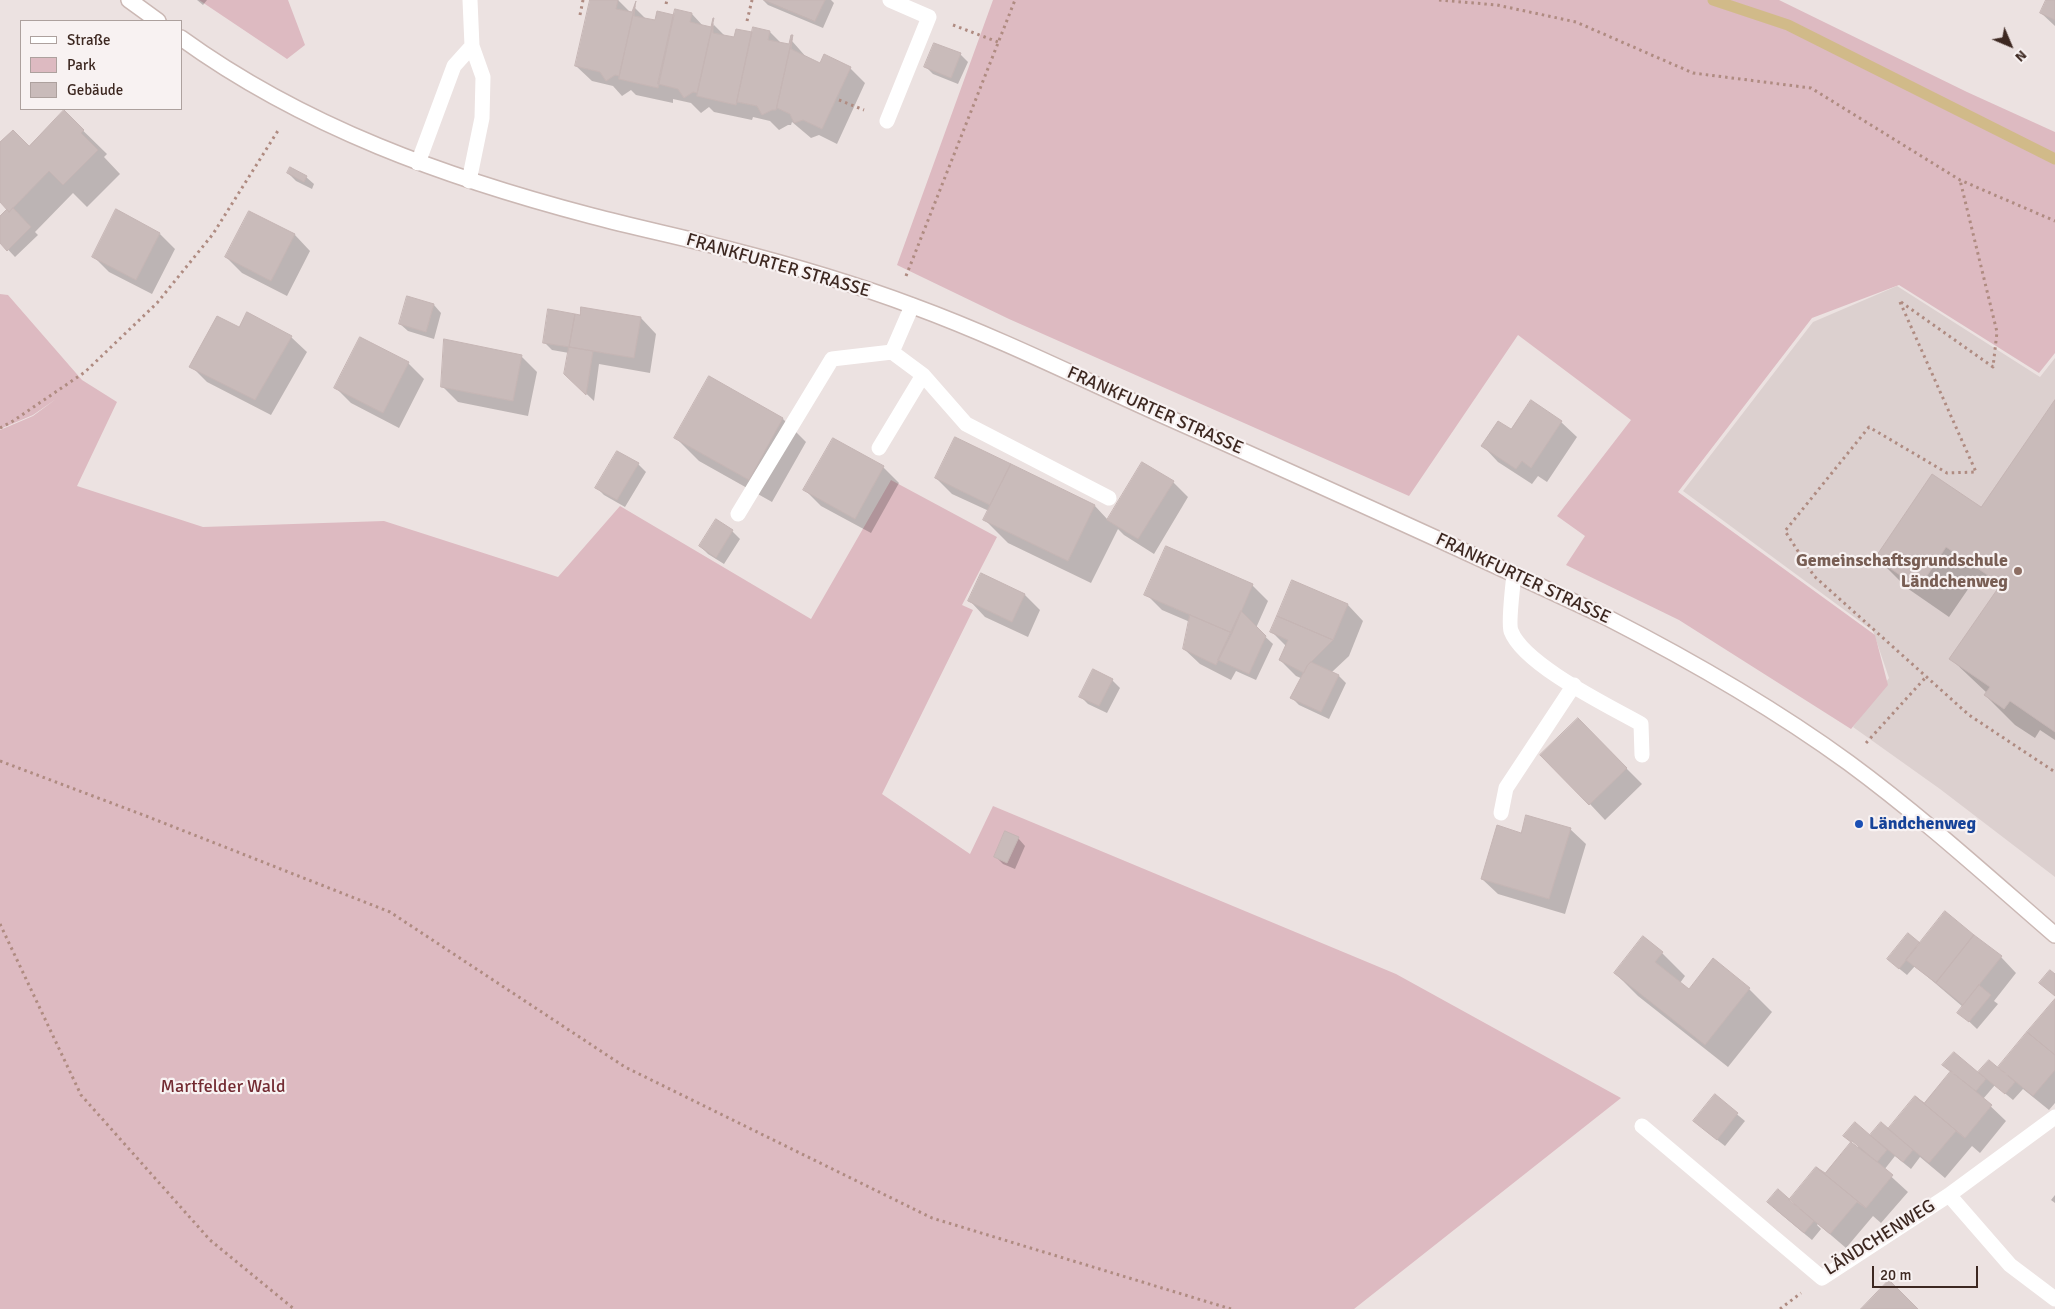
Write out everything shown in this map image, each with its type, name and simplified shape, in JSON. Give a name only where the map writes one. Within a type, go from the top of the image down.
[{"type":"main road","points":[[129,0],[157,20]]},
{"type":"main road","points":[[469,181],[483,104],[483,77],[472,46],[470,0]]},
{"type":"main road","points":[[888,121],[929,16],[890,0]]},
{"type":"main road","name":"FRANKFURTER STRASSE","points":[[182,39],[210,59],[294,106],[352,136],[418,163],[469,181],[596,217],[725,248],[812,272],[896,300],[1016,350],[1514,574],[1658,644],[1755,699],[1848,763],[1945,840],[2055,935]]},
{"type":"main road","points":[[418,163],[454,66],[472,46]]},
{"type":"main road","points":[[892,352],[912,306]]},
{"type":"main road","points":[[738,514],[832,359],[892,352],[923,375],[966,424],[1109,498]]},
{"type":"main road","points":[[879,448],[923,375]]},
{"type":"main road","points":[[1514,574],[1510,629],[1518,643],[1541,664],[1574,686],[1641,724],[1642,755]]},
{"type":"main road","points":[[1500,813],[1506,788],[1574,686]]},
{"type":"main road","name":"LÄNDCHENWEG","points":[[1642,1126],[1822,1278],[1949,1195],[2055,1117]]},
{"type":"main road","points":[[1949,1195],[2010,1265],[2055,1299]]},
{"type":"path","points":[[580,15],[584,0]]},
{"type":"path","points":[[747,21],[752,0]]},
{"type":"path","points":[[896,300],[1015,0]]},
{"type":"path","points":[[1439,0],[1497,5],[1576,22],[1693,73],[1811,88],[1960,180],[2055,221]]},
{"type":"path","points":[[929,16],[998,42]]},
{"type":"path","points":[[839,100],[868,112]]},
{"type":"path","points":[[0,428],[14,422],[85,372],[157,303],[213,234],[294,106]]},
{"type":"path","points":[[1960,180],[1997,332],[1993,367],[1900,302],[1976,472],[1947,473],[1869,426],[1785,531],[1814,576],[1926,677],[1969,715],[2055,772]]},
{"type":"path","points":[[1848,763],[1926,677]]},
{"type":"path","points":[[0,761],[390,912],[624,1067],[932,1218],[1232,1309]]},
{"type":"path","points":[[0,924],[81,1095],[210,1240],[294,1309]]},
{"type":"shaded area","points":[[1897,286],[2040,377],[2055,358],[2055,877],[1940,789],[1853,727],[1889,678],[1873,631],[1683,491],[1813,322]]},
{"type":"green space","points":[[199,0],[288,0],[305,45],[287,59]]},
{"type":"green space","points":[[993,0],[1779,0],[1967,92],[2055,132],[2055,353],[2039,373],[1899,285],[1812,318],[1678,492],[1875,635],[1888,685],[1851,729],[1679,620],[1566,565],[1585,536],[1557,516],[1631,420],[1518,335],[1409,496],[1009,319],[897,265]]},
{"type":"green space","name":"Martfelder Wald","points":[[0,294],[8,295],[82,380],[117,402],[77,486],[203,527],[384,521],[558,577],[620,506],[811,619],[891,480],[997,537],[962,605],[973,610],[882,794],[970,854],[993,806],[1396,974],[1621,1098],[1354,1309],[0,1309],[0,430],[33,416],[56,399],[33,415],[0,429]]},
{"type":"building","points":[[590,0],[618,0],[616,9],[632,12],[636,1],[619,76],[615,75],[606,81],[600,72],[575,66]]},
{"type":"building","points":[[764,0],[825,0],[815,21]]},
{"type":"building","points":[[2046,0],[2055,0],[2055,20],[2040,13]]},
{"type":"building","points":[[635,6],[634,16],[655,20],[657,11],[674,15],[658,88],[619,79]]},
{"type":"building","points":[[675,9],[692,13],[690,22],[711,27],[714,18],[697,93],[693,92],[684,98],[678,89],[658,84]]},
{"type":"building","points":[[713,24],[713,33],[734,37],[736,29],[752,32],[736,105],[697,96]]},
{"type":"building","points":[[753,27],[770,31],[768,40],[789,44],[791,35],[793,35],[776,110],[762,115],[757,106],[737,102]]},
{"type":"building","points":[[792,39],[791,49],[820,63],[824,54],[851,67],[822,129],[803,120],[794,123],[790,114],[777,108]]},
{"type":"building","points":[[934,43],[961,53],[951,78],[924,67]]},
{"type":"building","points":[[64,110],[84,130],[81,133],[98,150],[63,185],[49,171],[9,212],[0,202],[0,142],[13,130],[29,146]]},
{"type":"building","points":[[290,167],[307,176],[304,182],[287,173]]},
{"type":"building","points":[[13,208],[31,227],[7,251],[0,243],[0,216],[7,209],[9,212]]},
{"type":"building","points":[[116,209],[160,233],[136,280],[92,257]]},
{"type":"building","points":[[249,211],[295,234],[271,281],[225,257]]},
{"type":"building","points":[[407,296],[434,304],[426,332],[399,324]]},
{"type":"building","points":[[581,307],[641,317],[634,358],[569,347],[575,314],[580,315]]},
{"type":"building","points":[[548,309],[575,314],[569,347],[543,343]]},
{"type":"building","points":[[247,312],[292,336],[255,400],[189,367],[217,316],[239,327]]},
{"type":"building","points":[[360,337],[409,362],[383,413],[334,388]]},
{"type":"building","points":[[444,339],[522,355],[513,401],[441,387]]},
{"type":"building","points":[[569,347],[593,351],[586,395],[564,374]]},
{"type":"building","points":[[709,376],[783,418],[749,480],[674,438]]},
{"type":"building","points":[[1531,400],[1562,421],[1531,468],[1522,461],[1516,469],[1481,446],[1498,421],[1511,429]]},
{"type":"building","name":"Gemeinschaftsgrundschule Ländchenweg","points":[[2055,400],[2055,732],[2010,701],[2004,709],[1984,695],[1990,687],[1949,659],[2001,584],[1946,547],[1919,588],[1875,558],[1932,474],[1981,507]]},
{"type":"building","points":[[955,437],[1011,464],[990,505],[935,478]]},
{"type":"building","points":[[833,438],[884,466],[855,519],[803,490]]},
{"type":"building","points":[[617,451],[639,463],[617,500],[595,488]]},
{"type":"building","points":[[1142,462],[1174,481],[1138,539],[1107,520]]},
{"type":"building","points":[[1011,464],[1095,505],[1068,561],[983,520]]},
{"type":"building","points":[[716,519],[733,530],[716,558],[699,546]]},
{"type":"building","points":[[1166,546],[1253,584],[1232,633],[1144,595]]},
{"type":"building","points":[[981,573],[1025,594],[1012,622],[968,601]]},
{"type":"building","points":[[1292,580],[1348,604],[1333,640],[1277,616]]},
{"type":"building","points":[[1241,611],[1266,636],[1249,674],[1218,660]]},
{"type":"building","points":[[1190,615],[1232,633],[1216,665],[1183,649]]},
{"type":"building","points":[[1277,616],[1333,640],[1307,666],[1304,673],[1279,660],[1288,640],[1270,632]]},
{"type":"building","points":[[1311,662],[1339,675],[1321,712],[1290,698]]},
{"type":"building","points":[[1093,669],[1113,679],[1099,706],[1079,697]]},
{"type":"building","points":[[1578,718],[1627,768],[1589,805],[1540,755]]},
{"type":"building","points":[[1526,815],[1571,828],[1549,899],[1481,879],[1497,825],[1521,833]]},
{"type":"building","points":[[1005,831],[1019,837],[1007,863],[994,857]]},
{"type":"building","points":[[1945,911],[1974,935],[1936,983],[1906,960]]},
{"type":"building","points":[[1908,933],[1920,943],[1899,969],[1887,959]]},
{"type":"building","points":[[1974,935],[2002,956],[1963,1005],[1936,983]]},
{"type":"building","points":[[1643,936],[1663,952],[1655,962],[1689,989],[1713,958],[1750,988],[1705,1045],[1614,973]]},
{"type":"building","points":[[2050,970],[2055,974],[2055,996],[2039,983]]},
{"type":"building","points":[[1979,985],[1991,995],[1969,1022],[1957,1013]]},
{"type":"building","points":[[2055,999],[2055,1055],[2027,1032]]},
{"type":"building","points":[[2027,1032],[2055,1055],[2055,1070],[2033,1096],[1998,1067]]},
{"type":"building","points":[[1954,1052],[1986,1079],[1976,1091],[1942,1065]]},
{"type":"building","points":[[1989,1060],[2015,1082],[2005,1094],[1978,1072]]},
{"type":"building","points":[[1951,1071],[1992,1105],[1965,1138],[1915,1096],[1924,1103]]},
{"type":"building","points":[[1715,1094],[1738,1113],[1717,1140],[1693,1121]]},
{"type":"building","points":[[1915,1096],[1965,1138],[1956,1131],[1929,1163],[1888,1129]]},
{"type":"building","points":[[1855,1122],[1887,1150],[1877,1162],[1843,1136]]},
{"type":"building","points":[[1881,1122],[1913,1150],[1903,1162],[1870,1135]]},
{"type":"building","points":[[1852,1141],[1893,1175],[1866,1208],[1816,1167],[1825,1173]]},
{"type":"building","points":[[1816,1167],[1866,1208],[1857,1202],[1830,1234],[1789,1200]]},
{"type":"building","points":[[1778,1189],[1814,1221],[1804,1233],[1767,1202]]},
{"type":"building","points":[[1889,1280],[1918,1309],[1861,1309]]},
{"type":"waterway","points":[[1713,0],[1788,25],[2055,159]]},
{"type":"place","name":"Gemeinschaftsgrundschule Ländchenweg","points":[[2018,571]]},
{"type":"place","name":"Ländchenweg","points":[[1859,824]]}]
